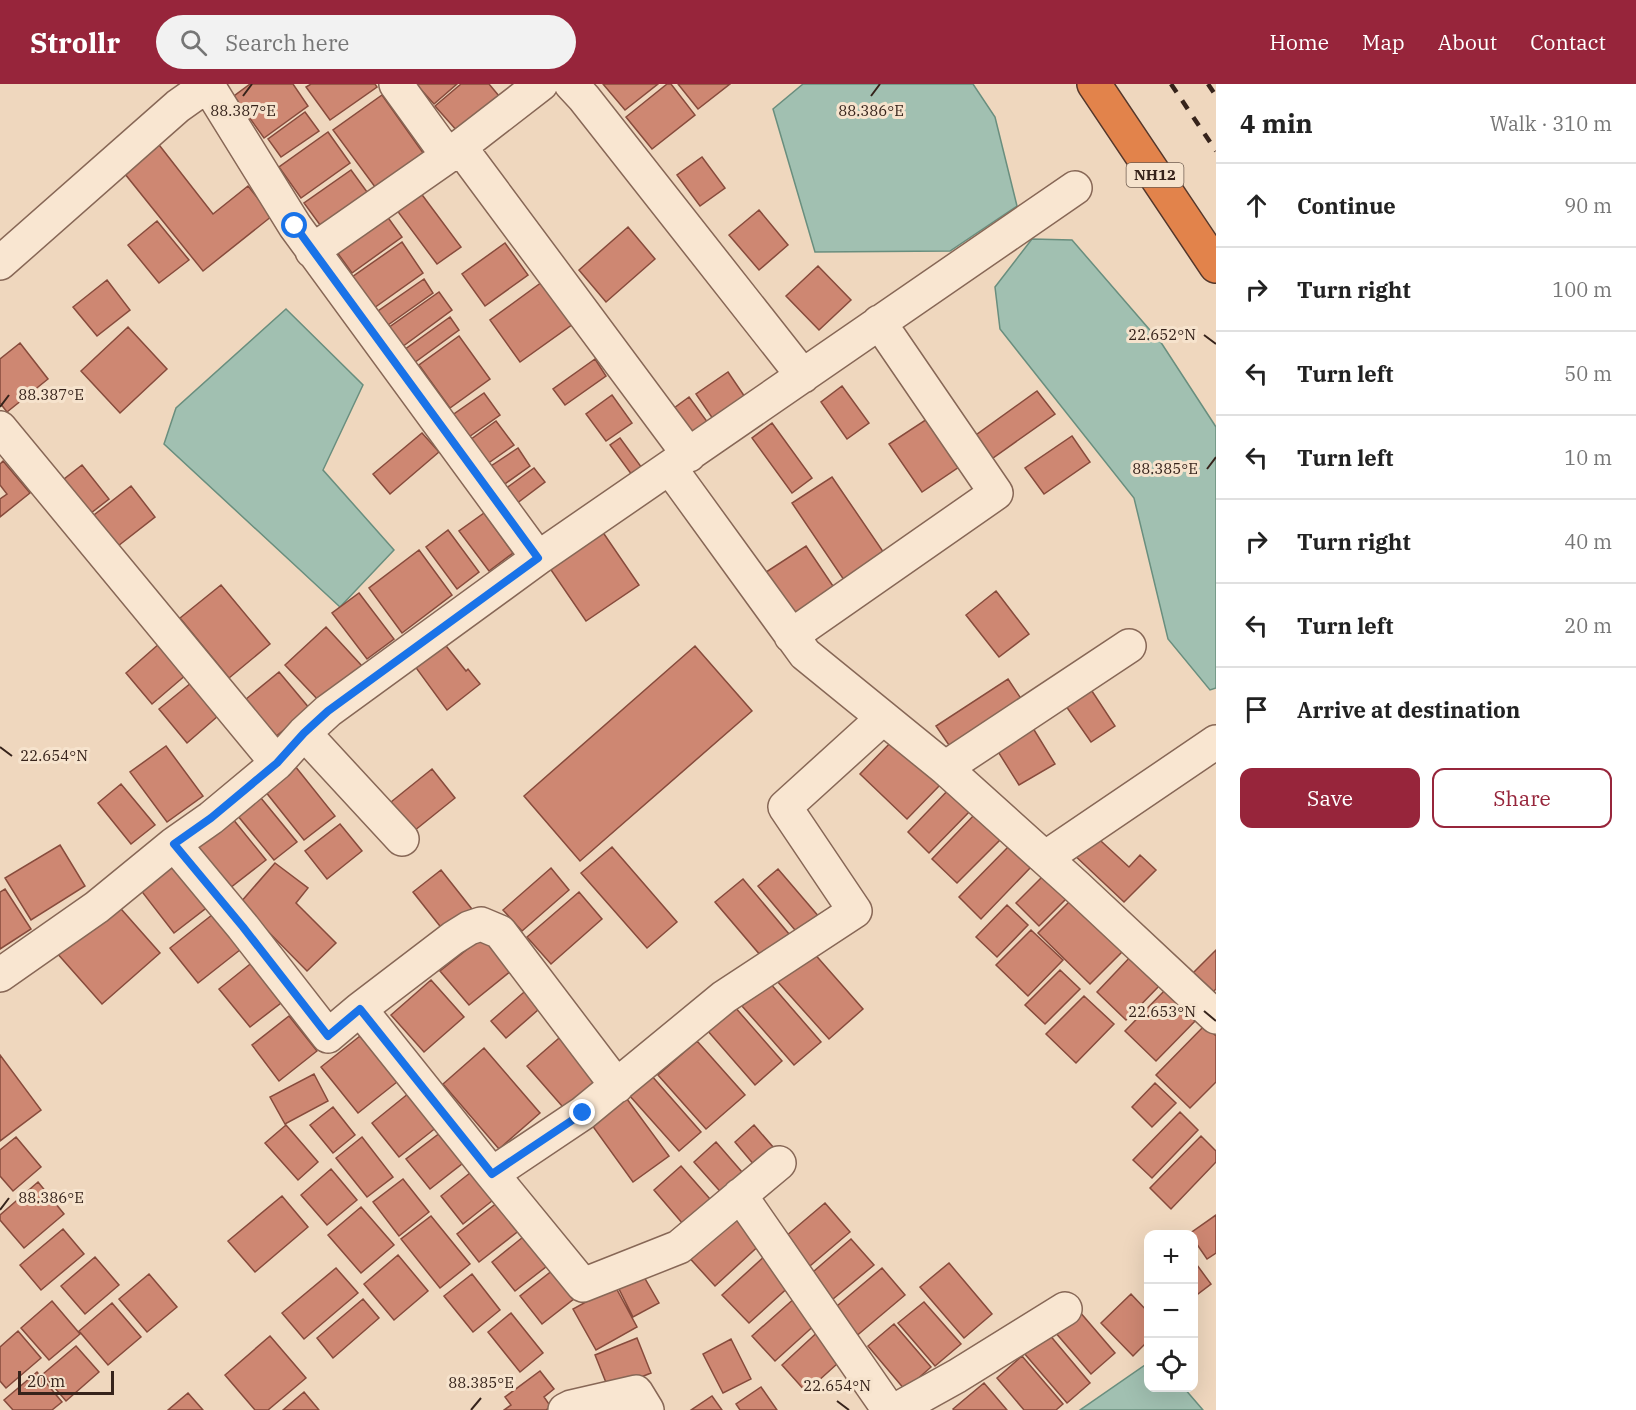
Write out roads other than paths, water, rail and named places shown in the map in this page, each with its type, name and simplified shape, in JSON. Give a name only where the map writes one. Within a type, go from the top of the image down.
[{"type":"highway","name":"NH12","points":[[1094,84],[1216,267]]},
{"type":"street","points":[[0,263],[178,106],[208,84],[312,251],[538,558]]},
{"type":"street","points":[[396,84],[454,151],[680,461],[790,636],[805,654],[945,768],[1216,1017]]},
{"type":"street","points":[[312,251],[454,151],[541,84]]},
{"type":"street","points":[[571,84],[802,376]]},
{"type":"street","points":[[0,975],[97,907],[174,844],[211,818],[277,763],[328,711],[538,558],[1075,188]]},
{"type":"street","points":[[790,636],[996,493],[879,322]]},
{"type":"street","points":[[0,428],[277,763]]},
{"type":"street","points":[[945,768],[1129,646]]},
{"type":"street","points":[[492,1174],[583,1113],[724,997],[855,911],[785,807],[883,718]]},
{"type":"street","points":[[304,733],[402,839]]},
{"type":"street","points":[[1045,858],[1216,742]]},
{"type":"street","points":[[174,844],[243,927],[328,1036],[453,938],[469,928],[482,924],[500,932],[617,1086]]},
{"type":"street","points":[[360,1009],[583,1285],[679,1247],[779,1163]]},
{"type":"street","points":[[740,1195],[890,1410]]},
{"type":"street","points":[[896,1410],[957,1376],[1065,1309]]},
{"type":"street","points":[[566,1410],[636,1392],[648,1410]]},
{"type":"railway","points":[[1171,84],[1216,151]]},
{"type":"railway","points":[[1208,84],[1216,96]]}]
